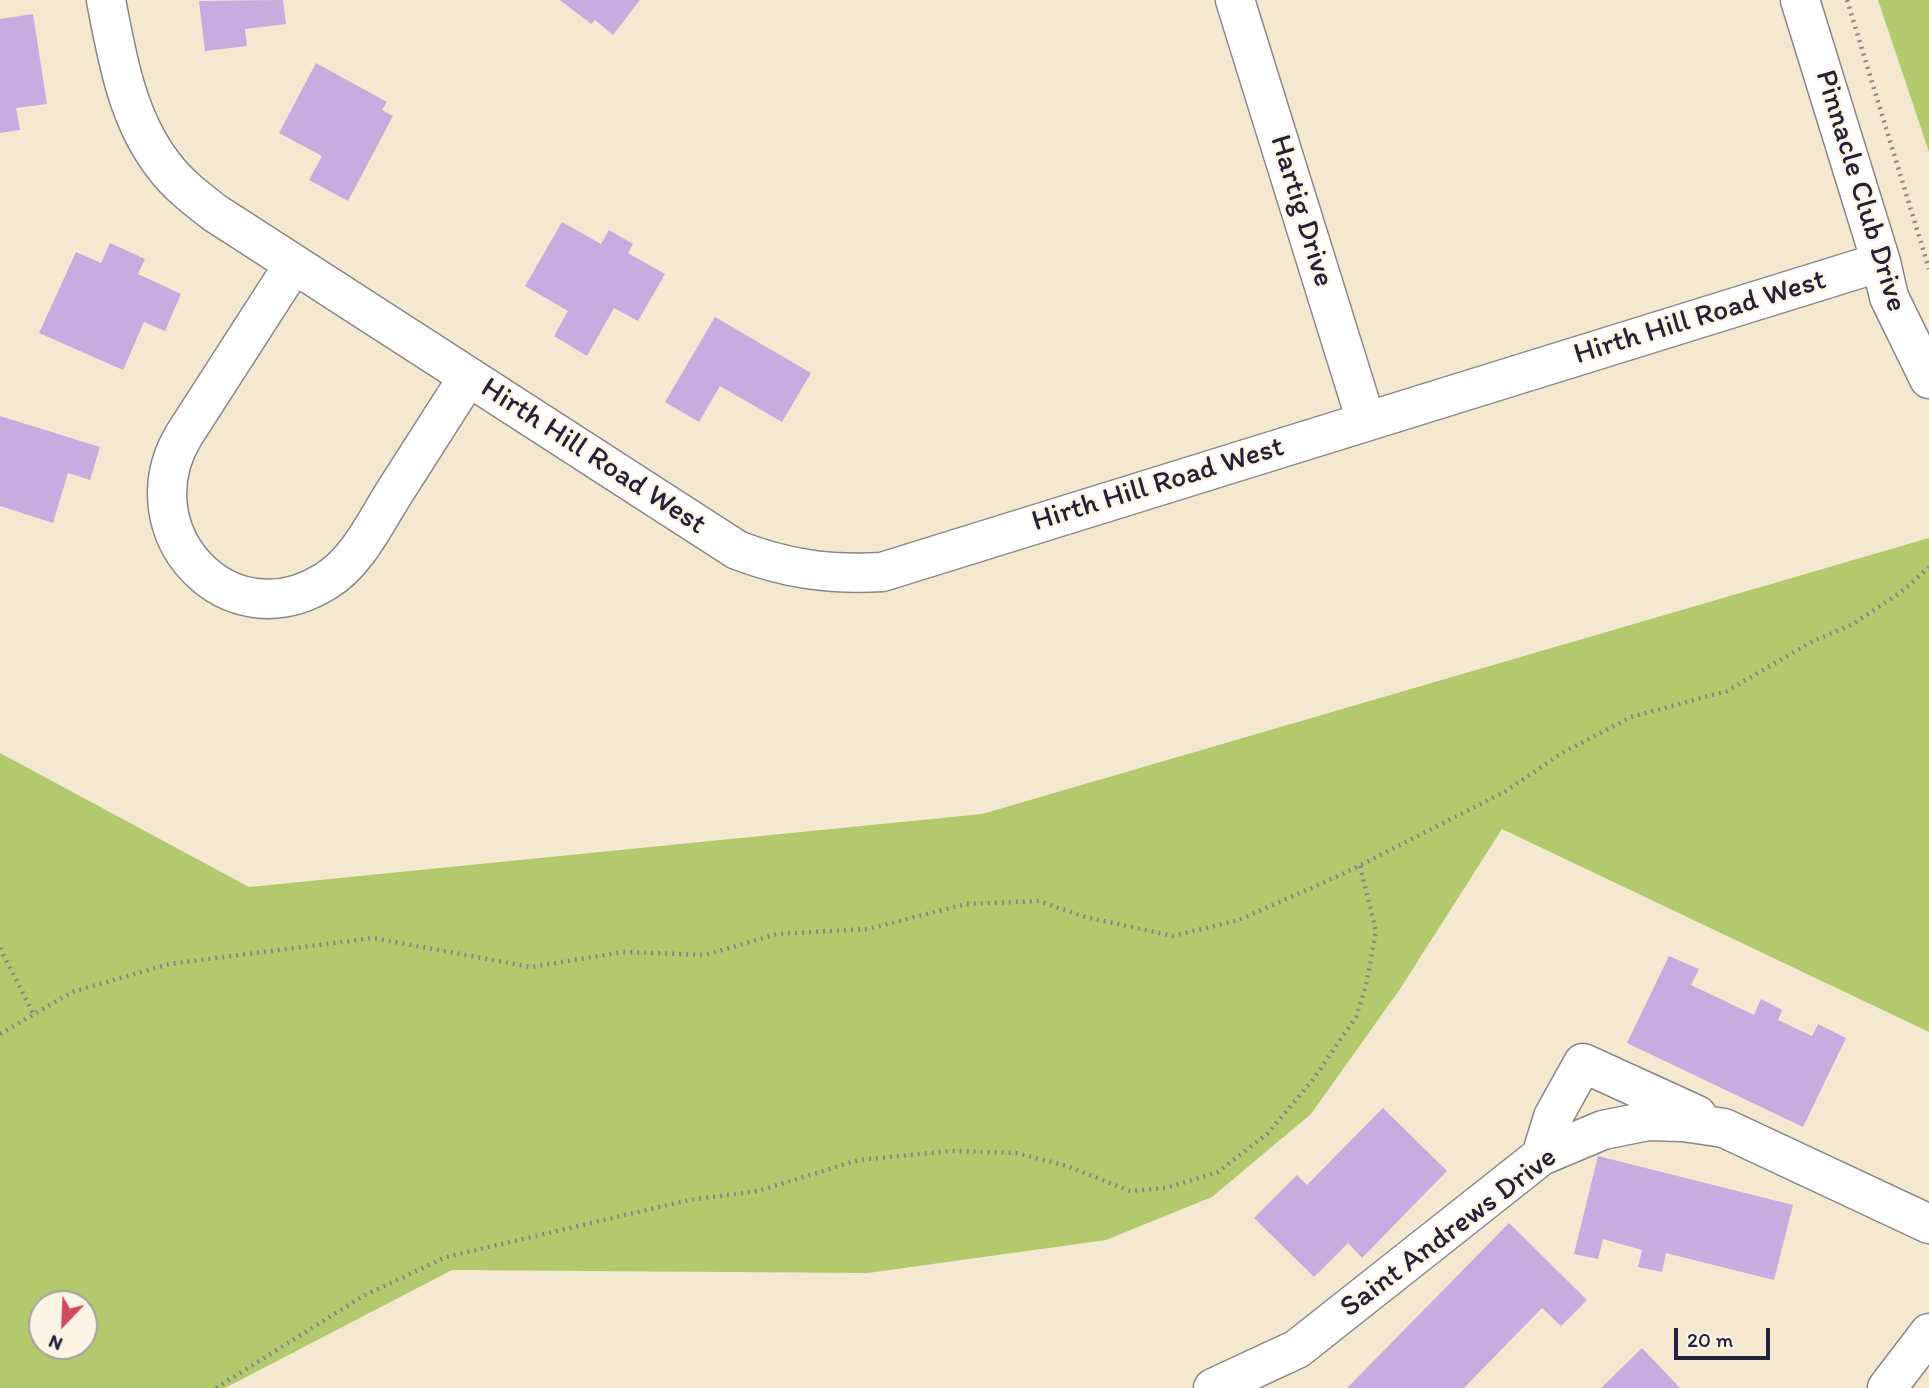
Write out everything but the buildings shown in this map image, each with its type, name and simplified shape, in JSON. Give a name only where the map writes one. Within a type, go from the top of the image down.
[{"type":"street","points":[[106,0],[120,71],[131,103],[147,141],[164,167],[215,213],[456,369]]},
{"type":"street","name":"Hartig Drive","points":[[1235,0],[1366,421]]},
{"type":"street","name":"Pinnacle Club Drive","points":[[1800,0],[1881,262],[1889,297],[1929,379]]},
{"type":"street","name":"Hirth Hill Road West","points":[[294,264],[184,435],[170,464],[166,504],[177,544],[212,582],[250,596],[276,597],[310,590],[340,570],[362,544],[456,369],[737,550],[775,565],[814,572],[882,572],[1881,262]]},
{"type":"street","points":[[1541,1156],[1553,1117],[1583,1063],[1724,1128]]},
{"type":"street","name":"Saint Andrews Drive","points":[[1213,1388],[1248,1379],[1297,1349],[1541,1156],[1603,1130],[1648,1121],[1683,1122],[1724,1128],[1929,1224]]},
{"type":"street","points":[[1887,1388],[1929,1333]]},
{"type":"path","points":[[1847,0],[1929,269]]},
{"type":"path","points":[[0,1034],[72,992],[169,964],[373,938],[531,967],[623,951],[705,955],[777,934],[869,929],[966,904],[1039,901],[1085,917],[1173,936],[1239,920],[1360,866],[1506,792],[1562,753],[1631,717],[1727,691],[1811,642],[1853,624],[1904,590],[1929,567]]},
{"type":"path","points":[[216,1388],[363,1296],[446,1256],[689,1199],[758,1191],[859,1160],[951,1151],[1016,1153],[1067,1166],[1130,1191],[1166,1188],[1219,1172],[1267,1134],[1312,1081],[1356,1017],[1366,986],[1376,931],[1360,866]]},
{"type":"path","points":[[0,948],[34,1015]]},
{"type":"green space","points":[[1878,0],[1929,0],[1929,152]]},
{"type":"green space","points":[[1929,538],[1929,1032],[1502,829],[1400,989],[1311,1114],[1212,1197],[1106,1240],[868,1273],[452,1270],[225,1388],[0,1388],[0,753],[249,887],[982,814]]}]
